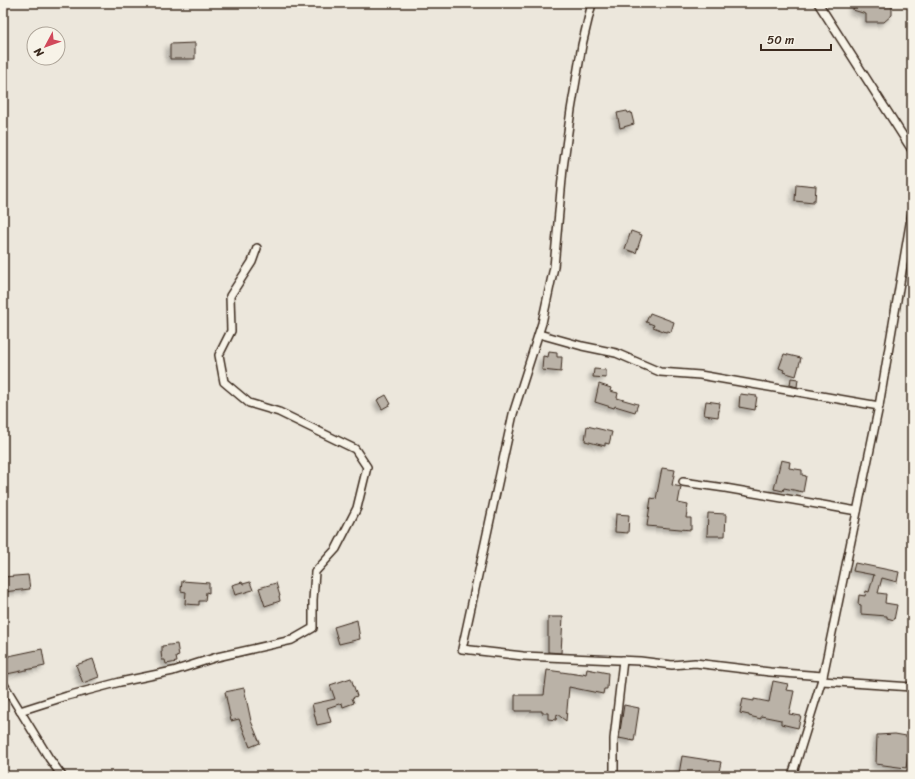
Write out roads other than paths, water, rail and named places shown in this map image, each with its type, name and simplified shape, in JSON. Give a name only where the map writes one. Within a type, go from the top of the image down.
[{"type":"street","points":[[592,3],[582,45],[571,110],[563,168],[554,267],[539,334],[513,414],[462,649],[523,656],[623,660],[672,665],[695,664],[912,687]]},
{"type":"street","points":[[818,3],[912,150]]},
{"type":"street","points":[[792,776],[823,678],[879,406],[912,212]]},
{"type":"street","points":[[20,711],[74,694],[120,682],[174,671],[217,657],[292,640],[313,628],[315,572],[336,548],[357,508],[367,467],[355,449],[279,412],[249,403],[224,382],[219,355],[231,331],[230,296],[252,262],[257,248]]},
{"type":"street","points":[[539,334],[582,346],[616,353],[660,372],[700,375],[879,406]]},
{"type":"street","points":[[683,482],[857,511]]},
{"type":"street","points":[[612,776],[614,770],[614,739],[623,660]]},
{"type":"street","points":[[3,683],[49,758],[62,776]]}]
